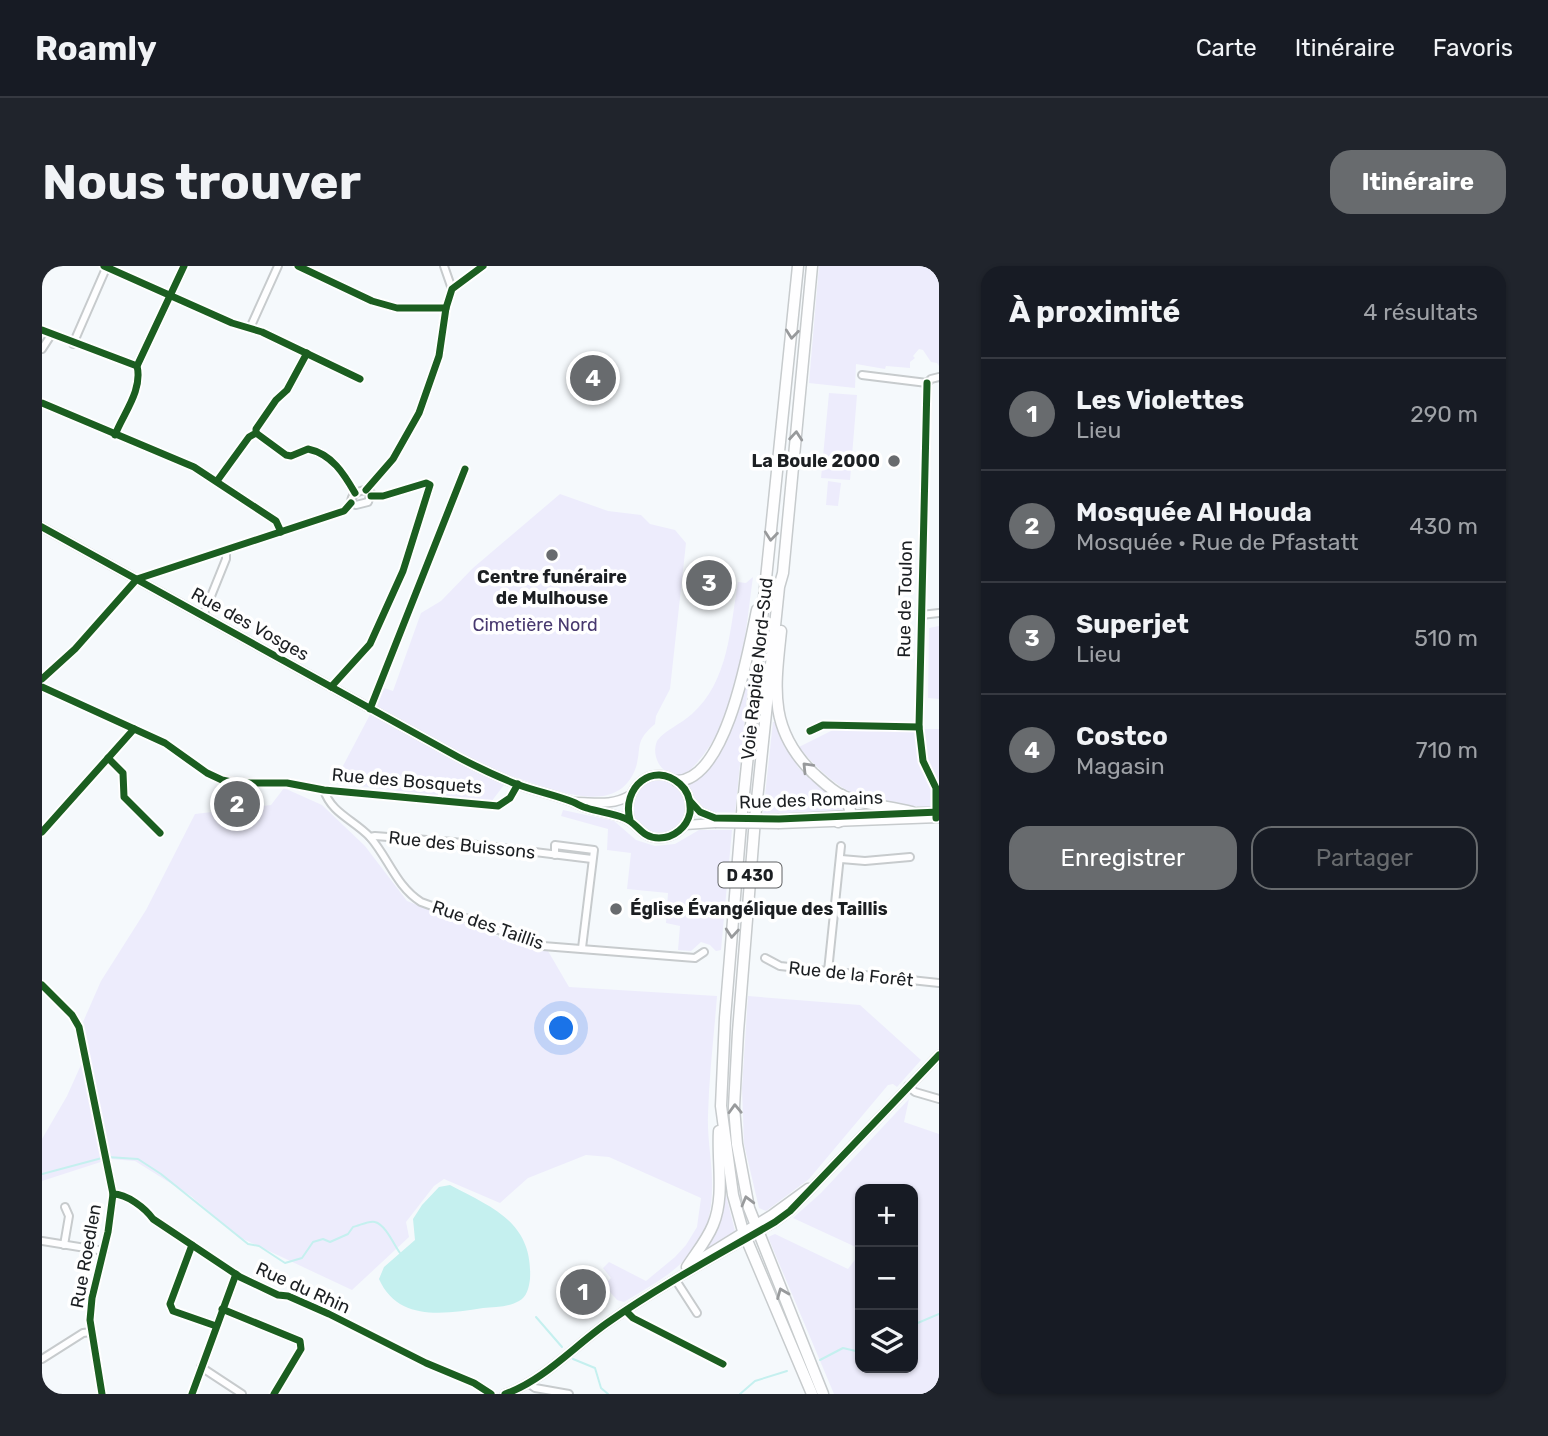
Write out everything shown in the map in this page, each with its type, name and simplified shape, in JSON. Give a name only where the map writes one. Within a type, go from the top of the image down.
[{"type":"highway","name":"Voie Rapide Nord-Sud","points":[[744,1235],[733,1195],[721,1106],[725,1018],[741,823],[798,266]]},
{"type":"highway","name":"Voie Rapide Nord-Sud","points":[[756,1228],[741,1177],[734,1107],[736,1065],[755,819],[777,601],[783,573],[812,266]]},
{"type":"highway","points":[[677,781],[683,781],[695,774],[711,757],[729,723],[767,573]]},
{"type":"highway","points":[[783,573],[785,591],[777,692],[783,732],[792,750],[805,765],[842,795],[849,806],[850,816],[838,822]]},
{"type":"highway","points":[[842,795],[912,812]]},
{"type":"highway","points":[[687,1267],[713,1224],[718,1208],[721,1106]]},
{"type":"highway","name":"D 430","points":[[756,1228],[824,1394]]},
{"type":"highway","name":"D 430","points":[[744,1235],[812,1394]]},
{"type":"main road","name":"Rue des Vosges","points":[[42,527],[458,757],[517,784],[630,820]]},
{"type":"main road","points":[[653,776],[670,777],[677,781],[690,801],[685,825],[672,835],[656,838],[641,832],[630,820],[627,804],[629,796],[639,783],[653,776]]},
{"type":"main road","points":[[572,802],[603,804],[629,796]]},
{"type":"main road","name":"Rue des Romains","points":[[690,801],[699,813],[715,820]]},
{"type":"main road","name":"Rue des Romains","points":[[779,822],[912,812],[938,815]]},
{"type":"main road","name":"Rue des Romains","points":[[685,825],[715,820],[838,822],[938,815]]},
{"type":"main road","points":[[675,1279],[687,1267],[790,1211],[939,1055]]},
{"type":"main road","points":[[505,1394],[528,1383],[626,1311],[744,1235]]},
{"type":"street","points":[[73,344],[106,266],[170,296],[262,332],[360,379]]},
{"type":"street","points":[[115,435],[136,388],[139,375],[137,366],[184,266]]},
{"type":"street","points":[[250,328],[278,266]]},
{"type":"street","points":[[298,266],[372,301],[397,308],[446,308]]},
{"type":"street","points":[[444,266],[452,289]]},
{"type":"street","points":[[42,679],[75,649],[137,579],[344,511],[355,493],[366,490],[393,459],[419,413],[439,356],[446,308],[452,289],[483,266]]},
{"type":"street","points":[[42,330],[73,344],[137,366]]},
{"type":"street","points":[[42,349],[51,335]]},
{"type":"street","points":[[217,481],[249,437],[256,433],[276,400],[287,390],[307,353]]},
{"type":"street","points":[[862,375],[927,383],[939,377]]},
{"type":"street","name":"Rue de Toulon","points":[[927,383],[919,727],[923,761],[936,788],[938,815]]},
{"type":"street","points":[[42,403],[194,467],[276,521],[281,531]]},
{"type":"street","points":[[256,433],[286,455],[314,450],[343,472],[355,493]]},
{"type":"street","points":[[370,709],[465,469]]},
{"type":"street","points":[[331,687],[370,645],[403,571],[430,485],[426,483],[383,496],[371,496]]},
{"type":"street","points":[[366,490],[371,496]]},
{"type":"street","points":[[351,503],[363,505],[371,496]]},
{"type":"street","points":[[203,616],[226,559],[226,550]]},
{"type":"street","points":[[921,615],[939,613]]},
{"type":"street","name":"Rue des Bosquets","points":[[42,687],[165,743],[207,773],[236,783],[283,783],[324,790],[498,806],[510,798],[517,784]]},
{"type":"street","points":[[810,731],[823,725],[919,727]]},
{"type":"street","points":[[42,832],[134,729]]},
{"type":"street","points":[[108,758],[123,773],[124,797],[160,833]]},
{"type":"street","name":"Rue des Taillis","points":[[324,790],[336,811],[370,837],[408,894],[421,902],[544,946],[695,958],[704,952]]},
{"type":"street","name":"Rue des Buissons","points":[[370,837],[453,842],[555,855],[592,859],[593,850],[555,845],[555,855]]},
{"type":"street","points":[[828,971],[841,846]]},
{"type":"street","points":[[841,859],[864,861],[910,857]]},
{"type":"street","points":[[582,948],[592,859]]},
{"type":"street","name":"Rue de la Forêt","points":[[765,958],[780,966],[939,983]]},
{"type":"street","name":"Rue Roedlen","points":[[42,985],[72,1015],[83,1041],[113,1194],[104,1251],[92,1298],[91,1332],[102,1394]]},
{"type":"street","points":[[908,1086],[915,1092],[939,1099]]},
{"type":"street","name":"Rue du Rhin","points":[[113,1194],[121,1194],[236,1274],[278,1295],[288,1296],[329,1314],[426,1363],[474,1383],[491,1394]]},
{"type":"street","points":[[64,1245],[69,1216],[65,1207]]},
{"type":"street","points":[[42,1241],[104,1251]]},
{"type":"street","points":[[192,1245],[170,1304],[173,1311],[216,1326]]},
{"type":"street","points":[[192,1394],[236,1274]]},
{"type":"street","points":[[675,1279],[697,1313]]},
{"type":"street","points":[[222,1309],[300,1341],[301,1349],[274,1394]]},
{"type":"street","points":[[626,1311],[633,1318],[723,1364]]},
{"type":"street","points":[[42,1359],[83,1333],[91,1332]]},
{"type":"street","points":[[201,1367],[242,1394]]},
{"type":"street","points":[[528,1383],[535,1388],[569,1394]]},
{"type":"green space","points":[[819,266],[939,266],[939,366],[931,362],[923,350],[919,349],[910,362],[910,368],[886,366],[885,369],[856,364],[855,388],[809,383]]},
{"type":"green space","points":[[829,393],[857,395],[850,480],[821,478]]},
{"type":"green space","points":[[828,481],[841,483],[838,506],[826,505]]},
{"type":"green space","name":"Cimetière Nord","points":[[560,494],[608,511],[641,515],[650,524],[675,530],[686,543],[670,689],[656,716],[655,724],[641,740],[636,767],[627,783],[614,793],[581,796],[511,776],[491,802],[334,783],[384,688],[393,691],[421,613],[441,601],[473,568]]},
{"type":"green space","points":[[753,577],[737,679],[721,727],[692,768],[678,775],[671,774],[659,765],[656,758],[657,741],[692,714],[714,686],[726,653],[738,582],[746,583]]},
{"type":"green space","points":[[939,626],[939,699],[928,698],[929,628]]},
{"type":"green space","points":[[750,666],[735,813],[709,811],[696,801],[688,784],[712,761],[721,747],[735,715]]},
{"type":"green space","points":[[773,722],[798,767],[842,802],[843,812],[763,814]]},
{"type":"green space","points":[[939,729],[939,808],[892,803],[856,795],[827,776],[799,747],[833,730]]},
{"type":"green space","points":[[659,779],[678,787],[686,806],[678,825],[659,833],[640,825],[632,806],[640,787]]},
{"type":"green space","points":[[284,788],[322,805],[365,846],[407,901],[525,947],[548,951],[569,987],[717,996],[708,1115],[712,1181],[710,1212],[705,1230],[696,1246],[673,1271],[624,1302],[617,1300],[604,1285],[611,1278],[603,1268],[609,1262],[646,1281],[675,1257],[697,1227],[701,1198],[609,1157],[586,1155],[528,1178],[500,1203],[444,1179],[434,1186],[406,1222],[409,1237],[352,1290],[237,1236],[191,1196],[135,1161],[110,1159],[42,1181],[42,1139],[67,1096],[89,1047],[83,1022],[101,981],[146,910],[195,814],[271,805]]},
{"type":"green space","points":[[563,810],[614,821],[636,840],[655,846],[675,844],[699,830],[732,830],[721,950],[716,951],[701,942],[691,951],[678,950],[680,926],[666,923],[668,893],[627,889],[631,853],[607,850],[608,829],[561,816]]},
{"type":"green space","points":[[748,996],[860,1005],[921,1060],[897,1087],[888,1085],[809,1179],[766,1211],[759,1208],[744,1144],[742,1088]]},
{"type":"green space","points":[[909,1099],[904,1122],[939,1134],[939,1394],[834,1394],[768,1237],[775,1234],[848,1269],[855,1260],[855,1373],[918,1373],[918,1184],[855,1184],[855,1247],[793,1218],[821,1193]]},
{"type":"green space","points":[[723,1183],[735,1231],[703,1251]]},
{"type":"water","points":[[450,1185],[495,1210],[517,1230],[525,1244],[530,1279],[526,1294],[519,1301],[506,1306],[438,1313],[410,1309],[387,1293],[379,1279],[384,1267],[415,1240],[413,1219],[422,1205],[439,1187]]},
{"type":"waterway","points":[[107,1157],[138,1159],[161,1174],[248,1244],[259,1246],[285,1263],[302,1258],[313,1242],[323,1239],[330,1242],[348,1234],[353,1227],[370,1222],[383,1227],[400,1253]]},
{"type":"waterway","points":[[42,1174],[102,1158]]},
{"type":"waterway","points":[[918,1323],[939,1314]]},
{"type":"waterway","points":[[536,1317],[562,1347]]},
{"type":"waterway","points":[[820,1360],[843,1348],[855,1351]]},
{"type":"waterway","points":[[573,1359],[595,1368],[601,1388],[608,1394]]},
{"type":"waterway","points":[[740,1394],[755,1381],[787,1371]]},
{"type":"cycle path","points":[[104,266],[232,323],[262,332],[360,379]]},
{"type":"cycle path","points":[[115,435],[135,393],[137,366],[184,266]]},
{"type":"cycle path","points":[[298,266],[372,301],[397,308],[446,308]]},
{"type":"cycle path","points":[[366,490],[393,459],[419,413],[439,356],[446,308],[452,289],[483,266]]},
{"type":"cycle path","points":[[42,330],[137,366]]},
{"type":"cycle path","points":[[217,481],[249,437],[256,433],[276,400],[287,390],[307,353]]},
{"type":"cycle path","points":[[927,383],[919,727],[923,761],[936,788],[936,818]]},
{"type":"cycle path","points":[[42,403],[194,467],[276,521],[281,532]]},
{"type":"cycle path","points":[[256,433],[286,455],[291,456],[308,449],[324,455],[342,472],[355,493]]},
{"type":"cycle path","points":[[370,709],[465,469]]},
{"type":"cycle path","points":[[331,687],[370,644],[403,571],[430,485],[426,483],[383,496],[371,496]]},
{"type":"cycle path","points":[[42,679],[75,649],[137,579],[344,511],[351,503]]},
{"type":"cycle path","points":[[42,527],[458,757],[509,781],[585,808],[624,818],[648,836],[659,838],[675,834],[686,823],[690,813],[687,793],[670,777],[650,776],[635,788],[630,797],[630,820]]},
{"type":"cycle path","points":[[42,687],[165,743],[207,773],[236,783],[287,783],[324,790],[498,806],[510,798],[518,784]]},
{"type":"cycle path","points":[[810,731],[823,725],[919,727]]},
{"type":"cycle path","points":[[42,832],[134,729]]},
{"type":"cycle path","points":[[108,758],[123,773],[124,797],[160,833]]},
{"type":"cycle path","points":[[690,801],[700,812],[715,818],[779,819],[939,812]]},
{"type":"cycle path","points":[[42,985],[72,1015],[79,1027],[113,1194],[90,1320],[102,1394]]},
{"type":"cycle path","points":[[505,1394],[547,1371],[630,1307],[790,1211],[939,1055]]},
{"type":"cycle path","points":[[113,1194],[135,1202],[153,1219],[240,1277],[329,1314],[426,1363],[474,1383],[491,1394]]},
{"type":"cycle path","points":[[192,1245],[170,1304],[173,1311],[216,1326]]},
{"type":"cycle path","points":[[192,1394],[236,1274]]},
{"type":"cycle path","points":[[222,1309],[300,1341],[301,1349],[274,1394]]},
{"type":"cycle path","points":[[626,1311],[633,1318],[723,1364]]},
{"type":"place","name":"Costco","points":[[593,378]]},
{"type":"place","name":"La Boule 2000","points":[[894,461]]},
{"type":"place","name":"Centre funéraire de Mulhouse","points":[[552,555]]},
{"type":"place","name":"Superjet","points":[[709,583]]},
{"type":"place","name":"Mosquée Al Houda","points":[[237,804]]},
{"type":"place","name":"Église Évangélique des Taillis","points":[[616,909]]},
{"type":"place","name":"Les Violettes","points":[[583,1292]]}]
